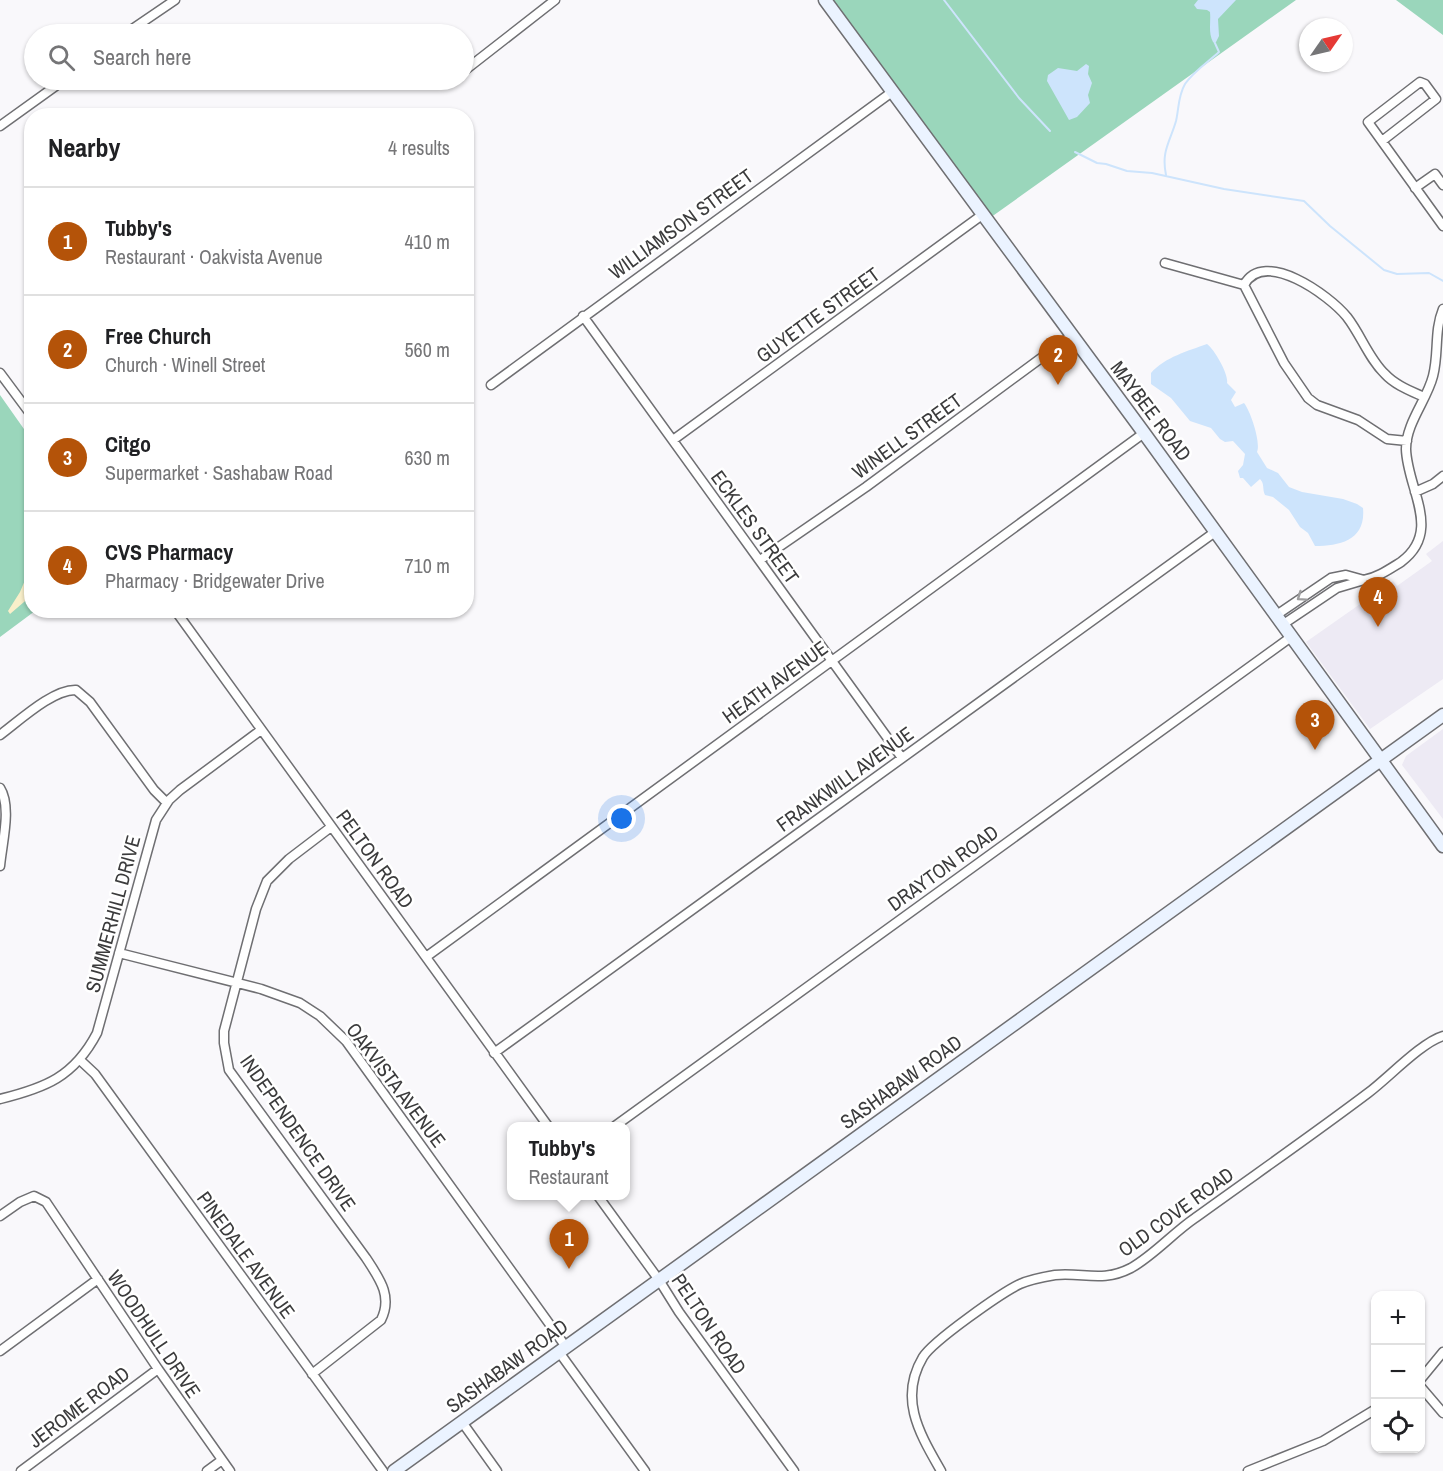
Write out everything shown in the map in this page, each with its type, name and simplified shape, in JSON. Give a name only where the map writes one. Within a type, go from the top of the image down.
[{"type":"street","points":[[140,24],[175,0]]},
{"type":"street","points":[[474,63],[555,0]]},
{"type":"street","name":"MAYBEE ROAD","points":[[825,0],[1443,846]]},
{"type":"street","points":[[1382,141],[1436,99],[1425,84],[1420,82],[1368,122],[1443,226]]},
{"type":"street","points":[[25,108],[50,90]]},
{"type":"street","name":"WILLIAMSON STREET","points":[[491,385],[892,92]]},
{"type":"street","points":[[0,126],[24,109]]},
{"type":"street","points":[[1415,188],[1435,174],[1443,185]]},
{"type":"street","name":"GUYETTE STREET","points":[[673,440],[982,215]]},
{"type":"street","points":[[1165,263],[1244,285],[1284,363],[1308,399],[1323,408],[1358,420],[1387,439],[1407,441]]},
{"type":"street","points":[[1244,285],[1253,274],[1266,270],[1280,273],[1335,304],[1347,317],[1383,373],[1410,391],[1424,397]]},
{"type":"street","points":[[1279,620],[1343,586],[1376,577],[1388,571],[1406,558],[1422,536],[1422,509],[1410,478],[1406,448],[1408,435],[1433,378],[1438,322],[1443,309]]},
{"type":"street","name":"ECKLES STREET","points":[[583,316],[902,758]]},
{"type":"street","name":"WINELL STREET","points":[[760,560],[866,487],[1071,336]]},
{"type":"street","points":[[0,373],[24,405]]},
{"type":"street","name":"HEATH AVENUE","points":[[426,957],[1144,434]]},
{"type":"street","points":[[1415,492],[1433,484],[1443,476]]},
{"type":"street","name":"FRANKWILL AVENUE","points":[[494,1053],[1215,532]]},
{"type":"street","points":[[1279,620],[1331,578],[1346,576],[1364,580]]},
{"type":"street","points":[[1321,584],[1328,593]]},
{"type":"street","name":"PELTON ROAD","points":[[181,618],[545,1122]]},
{"type":"street","name":"DRAYTON ROAD","points":[[621,1122],[1291,637]]},
{"type":"street","points":[[0,735],[51,698],[64,691],[76,690],[90,702],[154,790],[167,802]]},
{"type":"street","name":"SASHABAW ROAD","points":[[394,1471],[1443,713]]},
{"type":"street","name":"SUMMERHILL DRIVE","points":[[0,1099],[22,1094],[56,1080],[80,1060],[97,1033],[153,829],[167,802],[200,774],[261,730]]},
{"type":"street","points":[[0,788],[5,799],[6,812],[0,866]]},
{"type":"street","name":"INDEPENDENCE DRIVE","points":[[312,1374],[381,1320],[386,1291],[366,1258],[229,1070],[224,1031],[256,909],[267,881],[283,864],[331,827]]},
{"type":"street","name":"OAKVISTA AVENUE","points":[[119,953],[261,989],[300,1003],[334,1028],[346,1041],[563,1350],[645,1471]]},
{"type":"street","name":"OLD COVE ROAD","points":[[941,1471],[922,1438],[913,1414],[912,1400],[917,1372],[923,1357],[933,1345],[1007,1292],[1034,1279],[1065,1275],[1096,1278],[1131,1267],[1182,1227],[1369,1092],[1425,1046],[1443,1036]]},
{"type":"street","name":"PINEDALE AVENUE","points":[[80,1060],[95,1074],[383,1471]]},
{"type":"street","name":"WOODHULL DRIVE","points":[[0,1216],[20,1202],[34,1196],[42,1199],[54,1213],[158,1369],[230,1471]]},
{"type":"street","name":"PELTON ROAD","points":[[601,1200],[794,1471]]},
{"type":"street","points":[[0,1351],[98,1279]]},
{"type":"street","points":[[1425,1374],[1443,1352]]},
{"type":"street","name":"JEROME ROAD","points":[[21,1471],[158,1369]]},
{"type":"street","points":[[1425,1392],[1443,1413]]},
{"type":"street","points":[[1248,1471],[1323,1441],[1371,1412]]},
{"type":"street","points":[[462,1422],[497,1471]]},
{"type":"street","points":[[207,1471],[222,1460]]},
{"type":"shaded area","points":[[1443,541],[1443,679],[1370,729],[1306,642],[1393,581],[1397,586],[1432,561],[1426,554]]},
{"type":"shaded area","points":[[1443,729],[1443,819],[1402,765],[1406,756]]},
{"type":"green space","points":[[827,0],[1296,0],[987,220]]},
{"type":"green space","points":[[1396,0],[1443,0],[1443,35]]},
{"type":"green space","points":[[0,395],[24,429],[26,618],[0,637]]},
{"type":"sand","points":[[24,583],[24,602],[10,614],[8,611]]},
{"type":"water","points":[[1198,0],[1236,0],[1218,19],[1219,36],[1216,42],[1213,42],[1211,35],[1210,12],[1197,9],[1194,5]]},
{"type":"water","points":[[1086,64],[1089,66],[1088,74],[1092,83],[1088,95],[1090,103],[1077,117],[1069,120],[1047,81],[1048,75],[1058,68],[1077,71]]},
{"type":"water","points":[[1207,344],[1221,363],[1227,383],[1236,392],[1231,400],[1235,407],[1244,403],[1247,407],[1256,435],[1257,452],[1267,468],[1278,473],[1289,487],[1302,492],[1343,499],[1363,508],[1360,527],[1350,539],[1334,545],[1315,546],[1308,533],[1300,527],[1289,510],[1273,497],[1265,495],[1260,479],[1251,487],[1243,478],[1240,478],[1238,471],[1243,465],[1245,454],[1233,441],[1225,442],[1211,428],[1190,421],[1171,398],[1151,384],[1151,373],[1157,367],[1177,355]]},
{"type":"waterway","points":[[944,0],[1019,98],[1050,131]]},
{"type":"waterway","points":[[1166,175],[1165,153],[1176,121],[1181,93],[1192,75],[1219,52],[1214,41]]},
{"type":"waterway","points":[[1075,152],[1097,163],[1127,171],[1152,173],[1224,189],[1304,201],[1330,226],[1384,270],[1397,274],[1429,273],[1443,281]]},
{"type":"place","name":"Free Church","points":[[1058,385]]},
{"type":"place","name":"CVS Pharmacy","points":[[1378,627]]},
{"type":"place","name":"Citgo","points":[[1315,750]]},
{"type":"place","name":"Tubby's","points":[[569,1269]]}]
